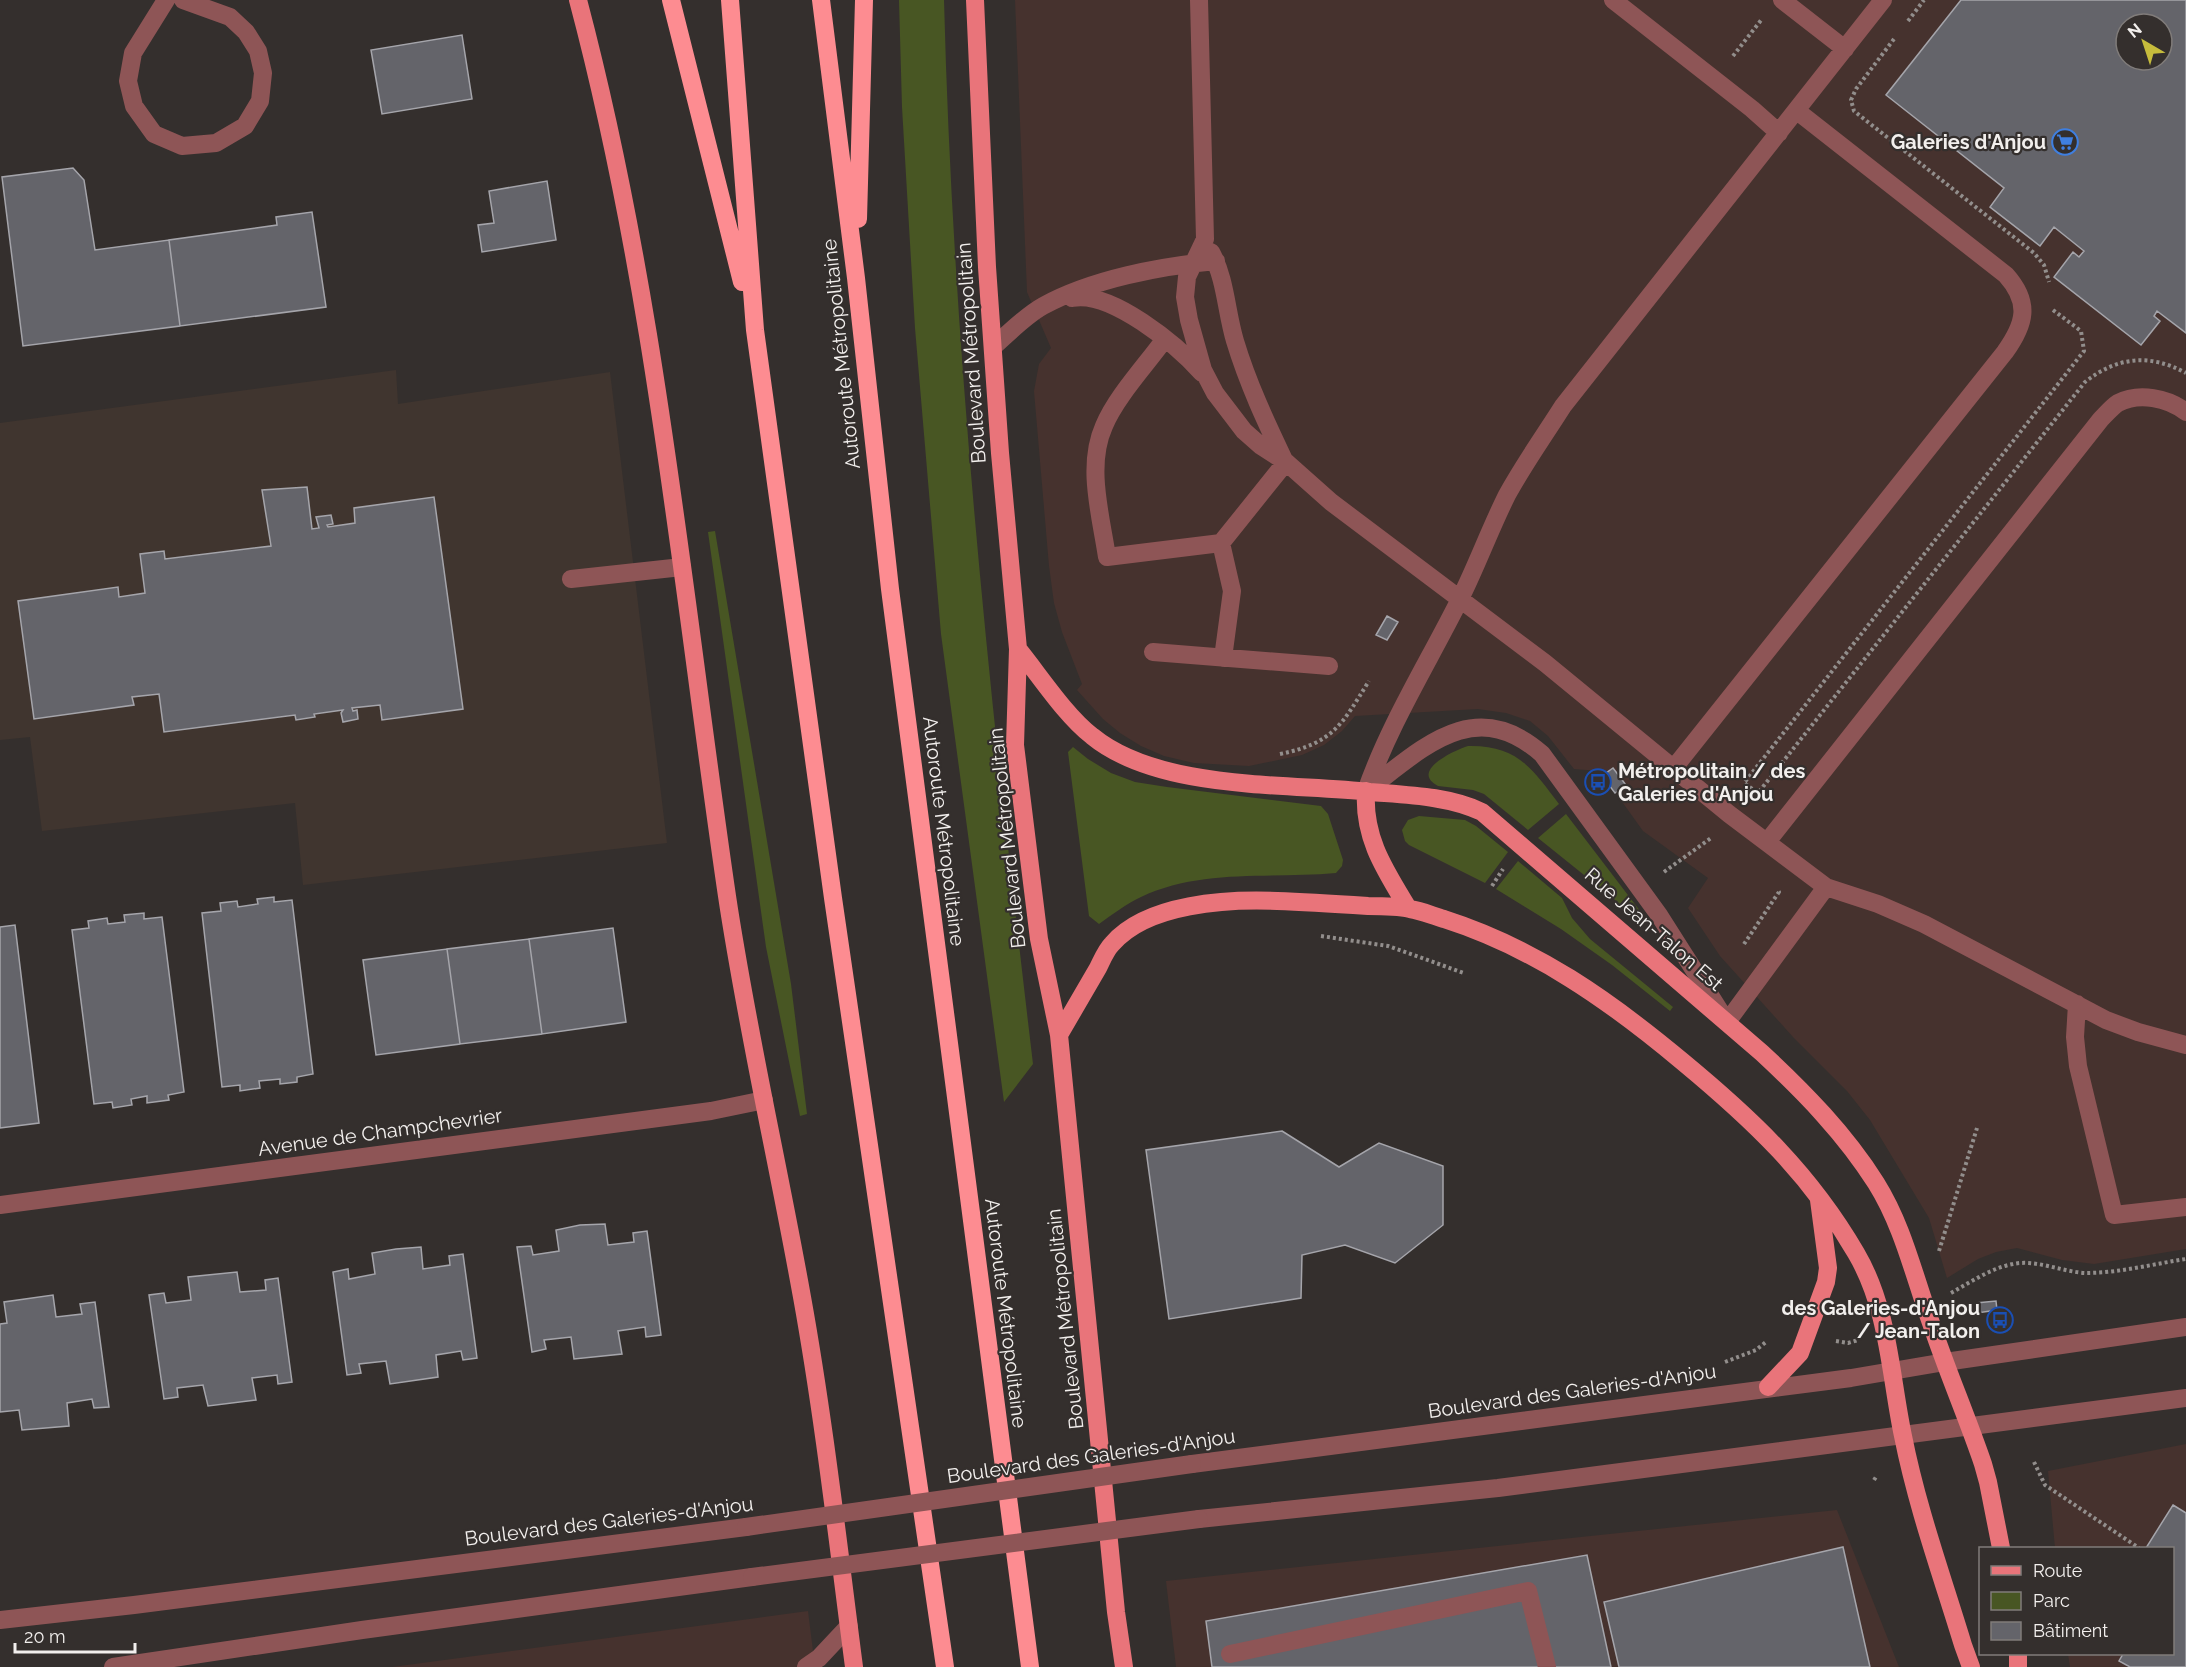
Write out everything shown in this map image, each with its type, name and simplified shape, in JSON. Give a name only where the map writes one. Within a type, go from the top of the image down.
[{"type":"highway","points":[[670,0],[755,330]]},
{"type":"highway","points":[[730,0],[755,330],[832,898],[910,1416],[945,1667]]},
{"type":"highway","name":"Autoroute Métropolitaine","points":[[821,0],[856,278],[890,589],[1029,1667]]},
{"type":"highway","points":[[856,278],[864,0]]},
{"type":"main road","points":[[578,0],[620,177],[647,324],[728,904],[814,1367],[854,1667]]},
{"type":"main road","name":"Boulevard Métropolitain","points":[[975,0],[984,209],[1000,453],[1018,649],[1015,744],[1039,939],[1059,1035],[1116,1612],[1124,1667]]},
{"type":"main road","name":"Rue Jean-Talon Est","points":[[1018,649],[1091,736],[1134,762],[1226,781],[1366,791],[1459,803],[1482,812],[1727,1022],[1801,1089],[1850,1145],[1877,1185],[1903,1237],[1988,1482],[2001,1547]]},
{"type":"main road","points":[[1366,791],[1365,806],[1374,849],[1380,864],[1408,908]]},
{"type":"main road","points":[[1059,1035],[1112,943],[1146,920],[1162,913],[1184,907],[1236,901],[1264,900],[1408,908],[1477,930],[1509,944],[1561,971],[1601,998],[1639,1025],[1715,1089],[1777,1147],[1819,1195],[1858,1257],[1879,1303],[1887,1335],[1903,1435],[1915,1484],[1971,1667]]},
{"type":"main road","points":[[1768,1387],[1800,1353],[1826,1282],[1828,1268],[1819,1195]]},
{"type":"street","points":[[166,0],[133,53],[128,81],[134,106],[154,134],[182,146],[216,143],[245,126],[260,101],[263,73],[258,51],[246,32],[230,17],[183,0]]},
{"type":"street","points":[[1199,0],[1205,239],[1224,282],[1234,339],[1253,394],[1286,462]]},
{"type":"street","points":[[1613,0],[1752,109],[1779,134]]},
{"type":"street","points":[[1782,0],[1845,49]]},
{"type":"street","points":[[1366,791],[1378,757],[1402,705],[1460,598],[1506,496],[1527,460],[1563,406],[1883,0]]},
{"type":"street","points":[[1673,769],[2005,351],[2022,323],[2020,296],[2015,284],[2006,275],[1797,111]]},
{"type":"street","points":[[1205,239],[1187,277],[1185,297],[1196,346],[1215,393],[1244,431],[1261,446],[1286,462],[1339,508],[1545,663],[1673,769],[1826,887],[1878,904],[1924,924],[2106,1020],[2186,1046]]},
{"type":"street","points":[[993,347],[1044,306],[1102,283],[1162,267],[1216,261]]},
{"type":"street","points":[[1044,306],[1080,296],[1110,303],[1184,355],[1209,382]]},
{"type":"street","points":[[1164,340],[1113,409],[1099,438],[1096,479],[1107,557],[1221,543],[1286,462]]},
{"type":"street","points":[[1767,842],[2101,419],[2118,403],[2135,398],[2154,398],[2169,402],[2186,412]]},
{"type":"street","points":[[1221,543],[1232,591],[1223,658]]},
{"type":"street","points":[[571,579],[682,567]]},
{"type":"street","points":[[1153,652],[1329,666]]},
{"type":"street","points":[[1366,791],[1435,740],[1455,731],[1477,728],[1499,730],[1517,735],[1542,754],[1659,915],[1727,1022],[1826,887]]},
{"type":"street","points":[[2077,1004],[2075,1037],[2078,1066],[2114,1215],[2186,1207]]},
{"type":"street","name":"Avenue de Champchevrier","points":[[0,1205],[699,1112],[765,1100]]},
{"type":"street","name":"Boulevard des Galeries-d'Anjou","points":[[0,1620],[746,1527],[1192,1464],[1768,1387],[1851,1378],[2186,1327]]},
{"type":"street","points":[[113,1667],[362,1630],[752,1577],[1199,1519],[1498,1488],[2186,1398]]},
{"type":"street","points":[[1230,1654],[1528,1591],[1547,1667]]},
{"type":"street","points":[[806,1667],[819,1658],[849,1626]]},
{"type":"path","points":[[1904,26],[1924,0]]},
{"type":"path","points":[[1897,35],[1856,89],[1851,100],[1854,111],[2034,253],[2044,265],[2050,289]]},
{"type":"path","points":[[1736,52],[1742,44]]},
{"type":"path","points":[[1750,788],[1744,783],[2084,351],[2081,331],[2052,308]]},
{"type":"path","points":[[1270,756],[1313,744],[1335,731],[1369,681]]},
{"type":"path","points":[[1657,877],[1712,837],[1719,845]]},
{"type":"path","points":[[1743,945],[1779,892],[1771,885]]},
{"type":"path","points":[[1314,935],[1388,946],[1464,974]]},
{"type":"path","points":[[1937,1257],[1977,1128]]},
{"type":"path","points":[[1946,1296],[1986,1274],[2016,1263],[2073,1272],[2101,1272],[2186,1259]]},
{"type":"path","points":[[2034,1462],[2045,1485],[2138,1547]]},
{"type":"shaded area","points":[[1015,0],[2186,0],[2186,1249],[2094,1264],[2062,1260],[2017,1248],[1996,1252],[1978,1259],[1947,1278],[1929,1218],[1870,1120],[1847,1091],[1793,1037],[1720,956],[1688,908],[1708,878],[1643,831],[1600,771],[1574,769],[1548,736],[1530,721],[1506,713],[1478,709],[1355,716],[1342,731],[1324,745],[1302,755],[1249,766],[1194,763],[1164,756],[1120,733],[1103,719],[1077,690],[1082,684],[1062,632],[1054,603],[1034,391],[1039,364],[1051,348],[1027,292]]},
{"type":"shaded area","points":[[396,370],[398,404],[610,372],[667,843],[303,885],[295,803],[42,831],[30,737],[0,740],[0,423]]},
{"type":"shaded area","points":[[2186,1444],[2186,1667],[2070,1667],[2068,1655],[2174,1655],[2174,1547],[2055,1547],[2048,1471]]},
{"type":"shaded area","points":[[1837,1510],[1899,1667],[1176,1667],[1166,1581]]},
{"type":"shaded area","points":[[808,1611],[815,1667],[392,1667],[757,1618]]},
{"type":"green space","points":[[899,0],[944,0],[956,267],[976,533],[1033,1064],[1004,1102],[941,634],[915,328],[902,107]]},
{"type":"green space","points":[[715,531],[791,984],[807,1114],[800,1116],[766,947],[708,532]]},
{"type":"green space","points":[[1468,746],[1499,750],[1522,761],[1559,804],[1528,830],[1484,794],[1473,790],[1438,786],[1430,780],[1431,768],[1437,762]]},
{"type":"green space","points":[[1073,747],[1111,773],[1135,782],[1321,806],[1328,814],[1343,860],[1342,866],[1336,873],[1237,876],[1188,882],[1141,897],[1099,924],[1089,916],[1068,752]]},
{"type":"green space","points":[[1566,814],[1647,920],[1645,924],[1538,838]]},
{"type":"green space","points":[[1419,816],[1465,820],[1508,852],[1485,883],[1405,841],[1402,830],[1408,820]]},
{"type":"green space","points":[[1518,861],[1562,898],[1572,918],[1590,939],[1673,1007],[1670,1011],[1612,965],[1561,929],[1496,889]]},
{"type":"building","name":"Galeries d'Anjou","points":[[1961,0],[2186,0],[2186,333],[2157,311],[2154,316],[2160,321],[2141,345],[2054,277],[2073,252],[2079,257],[2084,251],[2054,227],[2040,246],[1990,207],[2004,188],[1886,95]]},
{"type":"building","points":[[462,35],[472,99],[382,114],[371,50]]},
{"type":"building","points":[[73,168],[84,180],[95,250],[169,240],[180,326],[23,346],[2,177]]},
{"type":"building","points":[[547,181],[556,240],[482,252],[478,225],[494,223],[489,191]]},
{"type":"building","points":[[312,212],[326,307],[180,326],[169,240],[277,225],[276,217]]},
{"type":"building","points":[[307,487],[312,529],[319,528],[316,517],[331,515],[333,524],[327,525],[328,527],[355,523],[354,508],[434,497],[463,709],[382,720],[380,705],[352,708],[353,711],[357,710],[358,719],[343,722],[341,713],[343,710],[314,714],[315,717],[296,720],[295,715],[164,732],[159,694],[132,697],[134,705],[34,719],[18,601],[118,587],[119,597],[145,593],[140,554],[164,551],[165,559],[271,546],[262,490]]},
{"type":"building","points":[[1387,616],[1398,622],[1387,640],[1376,635]]},
{"type":"building","points":[[1613,768],[1626,785],[1615,793],[1602,776]]},
{"type":"building","points":[[274,897],[274,902],[292,900],[313,1074],[297,1077],[297,1082],[280,1084],[280,1079],[259,1081],[260,1088],[240,1091],[240,1085],[222,1087],[202,913],[221,911],[220,903],[237,901],[238,907],[258,904],[257,899]]},
{"type":"building","points":[[144,913],[144,919],[162,917],[184,1092],[168,1095],[169,1100],[147,1103],[147,1096],[131,1099],[132,1105],[113,1108],[112,1102],[94,1104],[72,930],[89,928],[88,921],[107,918],[108,924],[125,922],[124,915]]},
{"type":"building","points":[[15,925],[39,1123],[0,1128],[0,927]]},
{"type":"building","points":[[613,928],[626,1022],[542,1034],[529,939]]},
{"type":"building","points":[[529,939],[542,1034],[460,1044],[447,949]]},
{"type":"building","points":[[447,949],[460,1044],[376,1055],[363,960]]},
{"type":"building","points":[[1282,1131],[1339,1167],[1379,1143],[1443,1166],[1443,1225],[1395,1263],[1345,1245],[1302,1255],[1301,1298],[1169,1319],[1146,1150]]},
{"type":"building","points":[[605,1224],[608,1245],[634,1242],[633,1233],[647,1231],[661,1335],[646,1337],[645,1327],[618,1331],[622,1354],[574,1359],[571,1337],[544,1340],[546,1349],[532,1352],[517,1247],[531,1246],[533,1255],[559,1251],[556,1230],[580,1225]]},
{"type":"building","points":[[421,1247],[423,1269],[450,1265],[449,1256],[463,1254],[477,1358],[463,1360],[461,1351],[436,1355],[438,1377],[390,1384],[386,1361],[359,1364],[361,1373],[347,1375],[333,1272],[348,1269],[349,1279],[375,1274],[372,1253]]},
{"type":"building","points":[[237,1272],[240,1292],[266,1290],[265,1280],[278,1278],[292,1382],[278,1384],[277,1375],[252,1378],[256,1400],[208,1406],[203,1385],[177,1388],[178,1397],[164,1399],[149,1295],[164,1293],[166,1303],[191,1300],[188,1277]]},
{"type":"building","points":[[53,1295],[56,1317],[82,1314],[80,1304],[95,1302],[109,1407],[94,1408],[92,1399],[67,1403],[69,1426],[22,1430],[19,1410],[0,1412],[0,1324],[7,1323],[4,1302]]},
{"type":"building","points":[[1996,1301],[1997,1310],[1977,1313],[1976,1303]]},
{"type":"building","points":[[2173,1505],[2186,1513],[2186,1667],[2130,1667],[2119,1661],[2122,1655],[2174,1655],[2174,1547],[2147,1547]]},
{"type":"building","points":[[1843,1547],[1870,1667],[1619,1667],[1604,1602]]},
{"type":"building","points":[[1587,1555],[1611,1667],[1212,1667],[1206,1621]]},
{"type":"place","name":"Galeries d'Anjou","points":[[2065,142]]},
{"type":"place","name":"Métropolitain / des Galeries d'Anjou","points":[[1598,782]]},
{"type":"place","name":"des Galeries-d'Anjou / Jean-Talon","points":[[2000,1320]]}]
